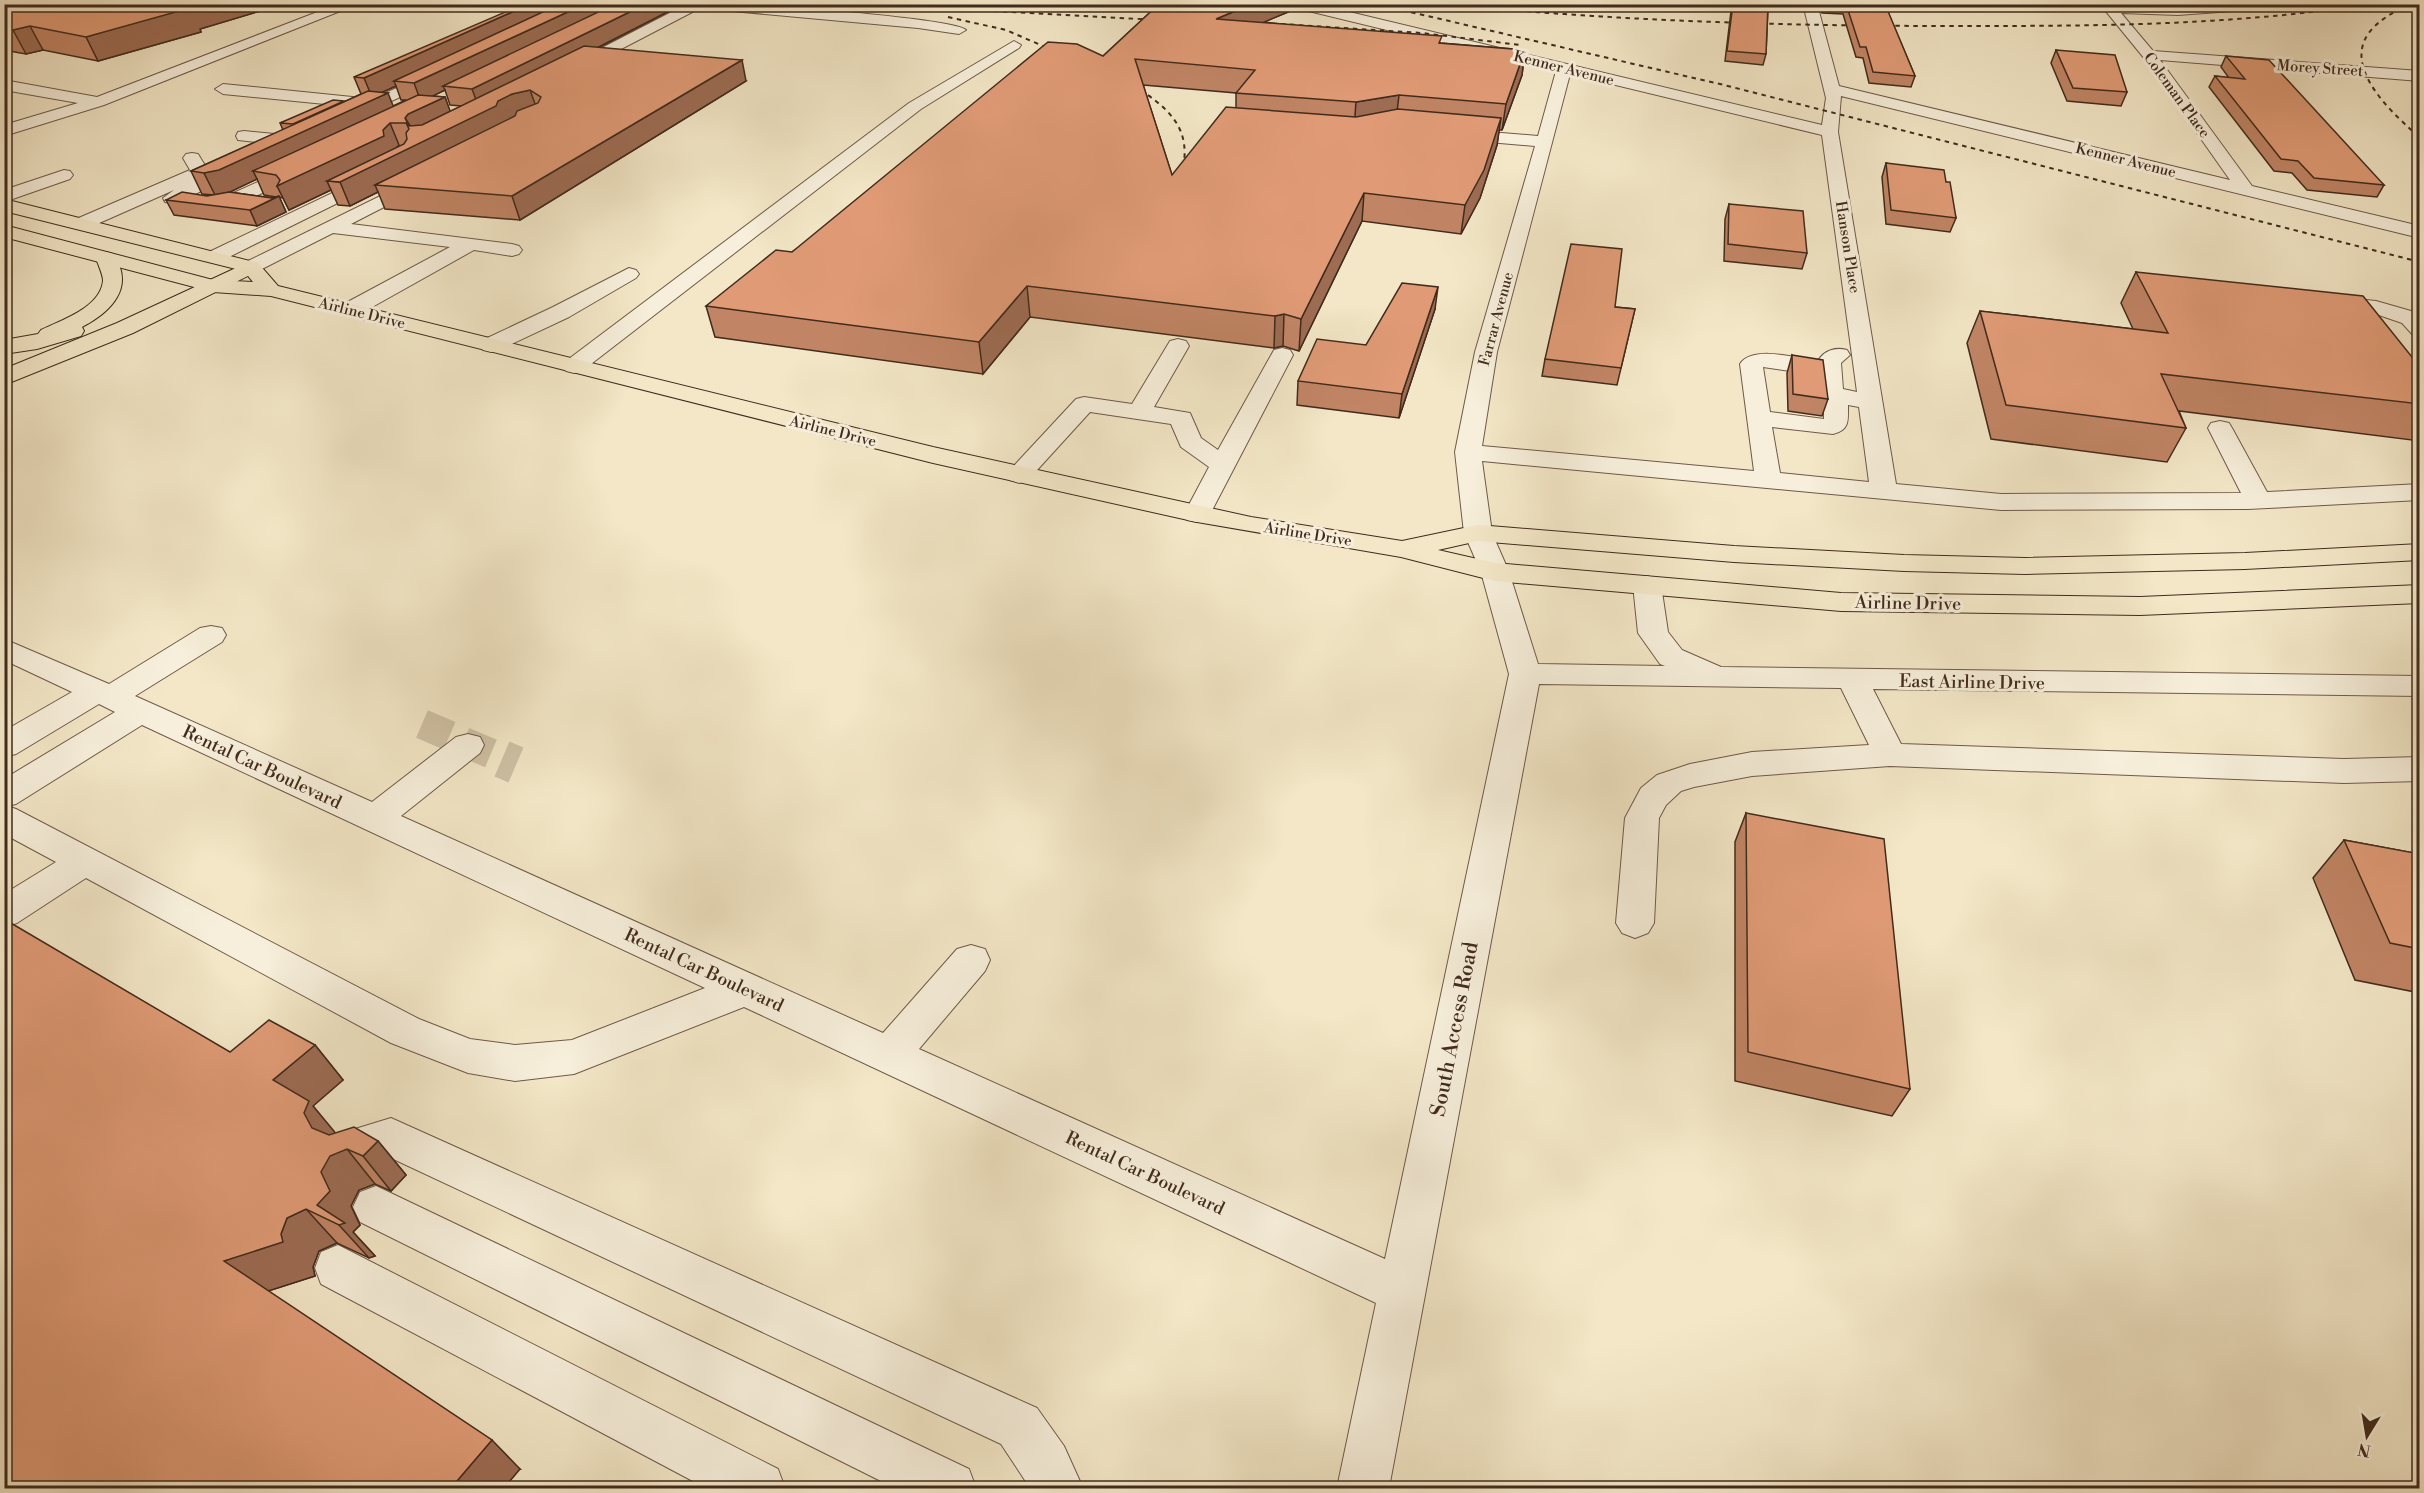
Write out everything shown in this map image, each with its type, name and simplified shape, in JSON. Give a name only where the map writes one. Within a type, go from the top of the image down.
[{"type":"main road","points":[[4,205],[251,267],[271,290]]},
{"type":"main road","name":"Airline Drive","points":[[4,231],[213,286],[271,290],[1019,475],[1251,525],[1401,549],[1496,572],[1841,602],[2140,606],[2420,594]]},
{"type":"main road","points":[[37,342],[81,319],[106,301],[113,280],[106,258]]},
{"type":"main road","points":[[4,347],[37,342],[90,325],[189,280],[251,267]]},
{"type":"main road","points":[[4,378],[125,328],[251,267]]},
{"type":"main road","name":"Airline Drive","points":[[1401,549],[1478,533],[1734,554],[1904,563],[2025,566],[2245,561],[2420,552]]},
{"type":"street","points":[[9,127],[98,102],[352,4]]},
{"type":"street","points":[[553,78],[699,4],[918,24],[959,30]]},
{"type":"street","name":"Kenner Avenue","points":[[1297,4],[1830,132]]},
{"type":"street","name":"Hanson Place","points":[[1810,4],[1834,98],[1830,112],[1830,132],[1884,492]]},
{"type":"street","points":[[2108,6],[2170,8],[2273,4]]},
{"type":"street","name":"Coleman Place","points":[[2108,6],[2149,55],[2245,189]]},
{"type":"street","points":[[764,26],[788,12]]},
{"type":"street","points":[[574,366],[915,106],[1014,45]]},
{"type":"street","name":"Morey Street","points":[[2149,55],[2420,76]]},
{"type":"street","name":"Farrar Avenue","points":[[1496,572],[1478,533],[1468,452],[1486,351],[1534,184],[1564,68]]},
{"type":"street","points":[[335,122],[450,69]]},
{"type":"street","points":[[4,85],[98,102]]},
{"type":"street","points":[[223,89],[411,108]]},
{"type":"street","name":"Kenner Avenue","points":[[1832,89],[2420,232]]},
{"type":"street","points":[[1441,132],[1544,142]]},
{"type":"street","points":[[244,136],[300,138],[172,198],[215,203],[236,199],[315,161]]},
{"type":"street","points":[[81,224],[200,172],[192,159]]},
{"type":"street","points":[[214,257],[393,168]]},
{"type":"street","points":[[4,197],[64,175]]},
{"type":"street","points":[[251,267],[437,175]]},
{"type":"street","points":[[283,176],[319,181]]},
{"type":"street","points":[[236,199],[280,205]]},
{"type":"street","points":[[357,214],[404,207],[416,200]]},
{"type":"street","points":[[332,227],[512,249]]},
{"type":"street","points":[[350,310],[471,244]]},
{"type":"street","points":[[491,345],[561,312],[629,274]]},
{"type":"street","points":[[2310,300],[2376,307],[2410,318],[2420,329]]},
{"type":"street","points":[[1139,412],[1178,346]]},
{"type":"street","points":[[1865,357],[1841,354],[1832,356],[1829,360],[1832,393],[1871,401]]},
{"type":"street","points":[[1197,514],[1282,355]]},
{"type":"street","points":[[1768,481],[1751,364],[1762,360],[1829,369]]},
{"type":"street","points":[[1759,418],[1833,427],[1836,424],[1836,395]]},
{"type":"street","points":[[1019,475],[1084,404],[1181,418],[1190,442],[1223,465]]},
{"type":"street","points":[[2220,428],[2258,500]]},
{"type":"street","points":[[1468,452],[2001,502],[2258,500],[2420,492]]},
{"type":"street","name":"South Access Road","points":[[1363,1488],[1525,674],[1496,572]]},
{"type":"street","points":[[1647,585],[1653,633],[1671,657],[1726,679]]},
{"type":"street","points":[[4,795],[116,700],[211,635]]},
{"type":"street","name":"Rental Car Boulevard","points":[[4,648],[1403,1291]]},
{"type":"street","name":"East Airline Drive","points":[[1525,674],[1726,679],[2420,686]]},
{"type":"street","points":[[1853,680],[1890,754]]},
{"type":"street","points":[[4,746],[116,700]]},
{"type":"street","points":[[375,818],[468,745]]},
{"type":"street","points":[[1635,923],[1642,818],[1653,797],[1669,783],[1690,776],[1752,765],[1890,754],[2332,770],[2420,769]]},
{"type":"street","points":[[4,818],[405,1031],[468,1056],[515,1062],[574,1057],[746,989]]},
{"type":"street","points":[[4,913],[85,861]]},
{"type":"street","points":[[889,1055],[971,960]]},
{"type":"street","points":[[357,1147],[391,1137],[1019,1426],[1046,1464],[1057,1488]]},
{"type":"street","points":[[376,1207],[950,1488]]},
{"type":"street","points":[[338,1268],[759,1488]]},
{"type":"building","points":[[4,4],[191,4],[183,7],[190,8],[86,37],[30,26],[13,30],[4,29]]},
{"type":"building","points":[[524,4],[530,4],[364,78],[354,77]]},
{"type":"building","points":[[560,4],[585,4],[414,83],[394,81]]},
{"type":"building","points":[[615,4],[646,4],[472,89],[443,86]]},
{"type":"building","points":[[1159,4],[1252,4],[1216,19],[1442,36],[1439,43],[1525,50],[1506,104],[1399,95],[1356,102],[1236,93],[1255,70],[1135,59],[1172,175],[1226,107],[1356,117],[1398,109],[1501,118],[1484,170],[1465,205],[1364,193],[1301,319],[1284,314],[1275,316],[1027,286],[979,342],[706,306],[776,250],[792,252],[1048,42],[1077,44],[1103,56]]},
{"type":"building","points":[[1733,4],[1768,4],[1766,54],[1727,51]]},
{"type":"building","points":[[1846,4],[1885,4],[1915,76],[1873,72],[1866,47],[1860,47]]},
{"type":"building","points":[[584,46],[742,60],[512,196],[375,185],[515,116],[517,111],[538,103],[541,97],[530,90],[512,94],[498,101],[496,106],[340,182],[327,181],[404,144],[409,129],[406,123],[390,123],[383,130],[384,136],[277,186],[280,180],[276,175],[253,171],[418,95],[445,97],[408,114],[405,118],[409,126],[422,125]]},
{"type":"building","points":[[2056,50],[2115,55],[2127,92],[2073,88]]},
{"type":"building","points":[[2226,56],[2269,60],[2384,185],[2314,178],[2298,161],[2281,159],[2215,76],[2245,79]]},
{"type":"building","points":[[368,91],[388,93],[219,170],[204,173],[191,171]]},
{"type":"building","points":[[333,100],[344,101],[293,124],[280,123]]},
{"type":"building","points":[[1886,163],[1944,170],[1946,182],[1950,182],[1956,218],[1891,210]]},
{"type":"building","points":[[182,192],[207,196],[229,192],[272,198],[279,196],[250,210],[166,200]]},
{"type":"building","points":[[1729,204],[1803,211],[1807,253],[1728,244]]},
{"type":"building","points":[[1571,244],[1622,249],[1615,307],[1635,309],[1621,368],[1545,359]]},
{"type":"building","points":[[2136,272],[2363,296],[2420,367],[2420,404],[2161,374],[2186,428],[2006,405],[1980,311],[2168,333]]},
{"type":"building","points":[[1402,283],[1438,287],[1402,394],[1298,381],[1317,339],[1366,345]]},
{"type":"building","points":[[1792,355],[1823,360],[1828,399],[1793,394]]},
{"type":"building","points":[[1746,813],[1884,839],[1910,1089],[1748,1052]]},
{"type":"building","points":[[2344,840],[2420,854],[2420,949],[2390,943]]},
{"type":"building","points":[[4,919],[230,1052],[269,1020],[315,1045],[273,1080],[309,1101],[304,1113],[312,1128],[329,1135],[354,1127],[378,1141],[363,1156],[347,1149],[330,1156],[321,1172],[330,1191],[317,1205],[345,1223],[339,1225],[306,1209],[287,1218],[281,1234],[283,1242],[224,1261],[492,1440],[451,1488],[4,1488]]},
{"type":"tunnel","points":[[422,724],[506,760]]},
{"type":"tunnel","points":[[502,759],[516,765]]},
{"type":"railway","points":[[854,4],[877,7]]},
{"type":"railway","points":[[868,4],[1158,20]]},
{"type":"railway","points":[[1376,4],[1724,85],[2420,262]]},
{"type":"railway","points":[[1446,4],[1572,15],[1699,21],[1952,26],[2109,25],[2213,21],[2369,4]]},
{"type":"railway","points":[[2409,4],[2381,20],[2368,34],[2362,48],[2362,63],[2367,77],[2386,105],[2420,138]]},
{"type":"railway","points":[[948,17],[1006,30],[1059,53]]},
{"type":"railway","points":[[1281,24],[1422,33],[1520,45]]},
{"type":"railway","points":[[1133,85],[1157,102],[1175,120],[1184,143],[1182,173]]},
{"type":"railway","points":[[1142,105],[1152,119],[1158,134],[1163,167]]}]
